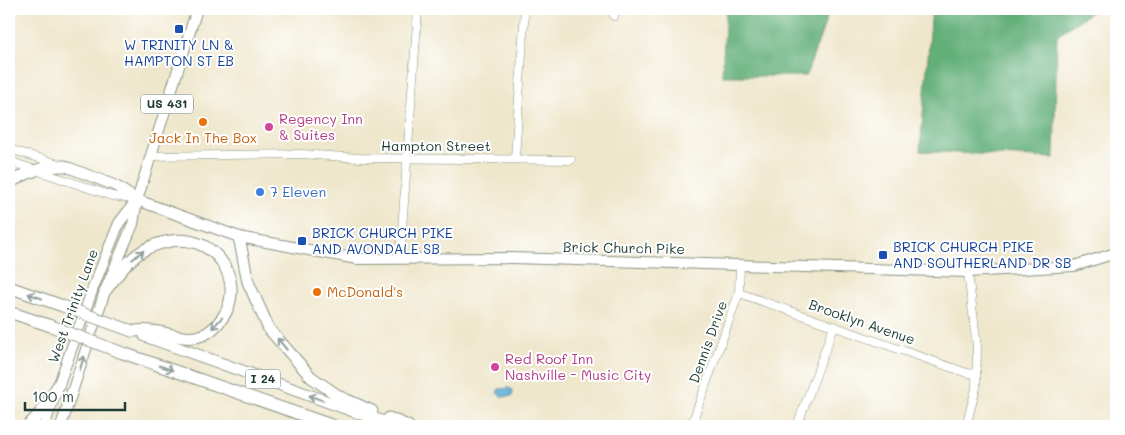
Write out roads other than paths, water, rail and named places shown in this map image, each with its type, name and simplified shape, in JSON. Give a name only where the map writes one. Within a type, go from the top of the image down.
[{"type":"highway","points":[[9,182],[34,169],[48,166],[65,166]]},
{"type":"highway","points":[[239,236],[248,282],[269,329],[297,362],[311,377],[340,397],[408,426]]},
{"type":"highway","points":[[105,291],[129,263],[146,248],[160,244],[189,241],[207,248],[221,261],[230,275],[231,301],[217,325],[203,335],[178,337],[152,331],[132,331]]},
{"type":"highway","name":"I 24","points":[[9,287],[395,426]]},
{"type":"highway","name":"I 24","points":[[9,312],[334,426]]},
{"type":"highway","points":[[9,319],[36,322]]},
{"type":"highway","points":[[28,426],[44,410],[59,384]]},
{"type":"main road","name":"West Trinity Lane","points":[[61,426],[105,291],[133,224],[137,200],[197,9]]},
{"type":"main road","name":"Brick Church Pike","points":[[65,166],[116,186],[137,200],[239,236],[357,259],[400,257],[740,264],[968,272],[1074,266],[1116,252]]},
{"type":"main road","name":"West Trinity Lane","points":[[44,426],[93,288],[119,223],[137,200]]},
{"type":"street","points":[[400,257],[418,9]]},
{"type":"street","points":[[514,158],[525,9]]},
{"type":"street","name":"Brick Church Pike","points":[[9,150],[65,166]]},
{"type":"street","name":"Hampton Street","points":[[151,156],[302,154],[406,158],[571,160]]},
{"type":"street","name":"Brick Church Pike","points":[[9,161],[112,196],[137,200]]},
{"type":"street","name":"Dennis Drive","points":[[691,426],[739,293],[740,264]]},
{"type":"street","points":[[966,426],[976,388],[977,347],[968,272]]},
{"type":"street","name":"Brooklyn Avenue","points":[[739,293],[967,373],[976,374]]},
{"type":"street","points":[[797,426],[834,326]]},
{"type":"water","points":[[509,388],[513,390],[512,396],[503,397],[497,393],[499,389]]},
{"type":"place","name":"W TRINITY LN & HAMPTON ST EB","points":[[179,29]]},
{"type":"place","name":"Jack In The Box","points":[[203,122]]},
{"type":"place","name":"Regency Inn & Suites","points":[[269,127]]},
{"type":"place","name":"7 Eleven","points":[[260,192]]},
{"type":"place","name":"BRICK CHURCH PIKE AND AVONDALE SB","points":[[302,241]]},
{"type":"place","name":"BRICK CHURCH PIKE AND SOUTHERLAND DR SB","points":[[883,255]]},
{"type":"place","name":"McDonald's","points":[[317,292]]},
{"type":"place","name":"Red Roof Inn Nashville - Music City","points":[[495,367]]}]
